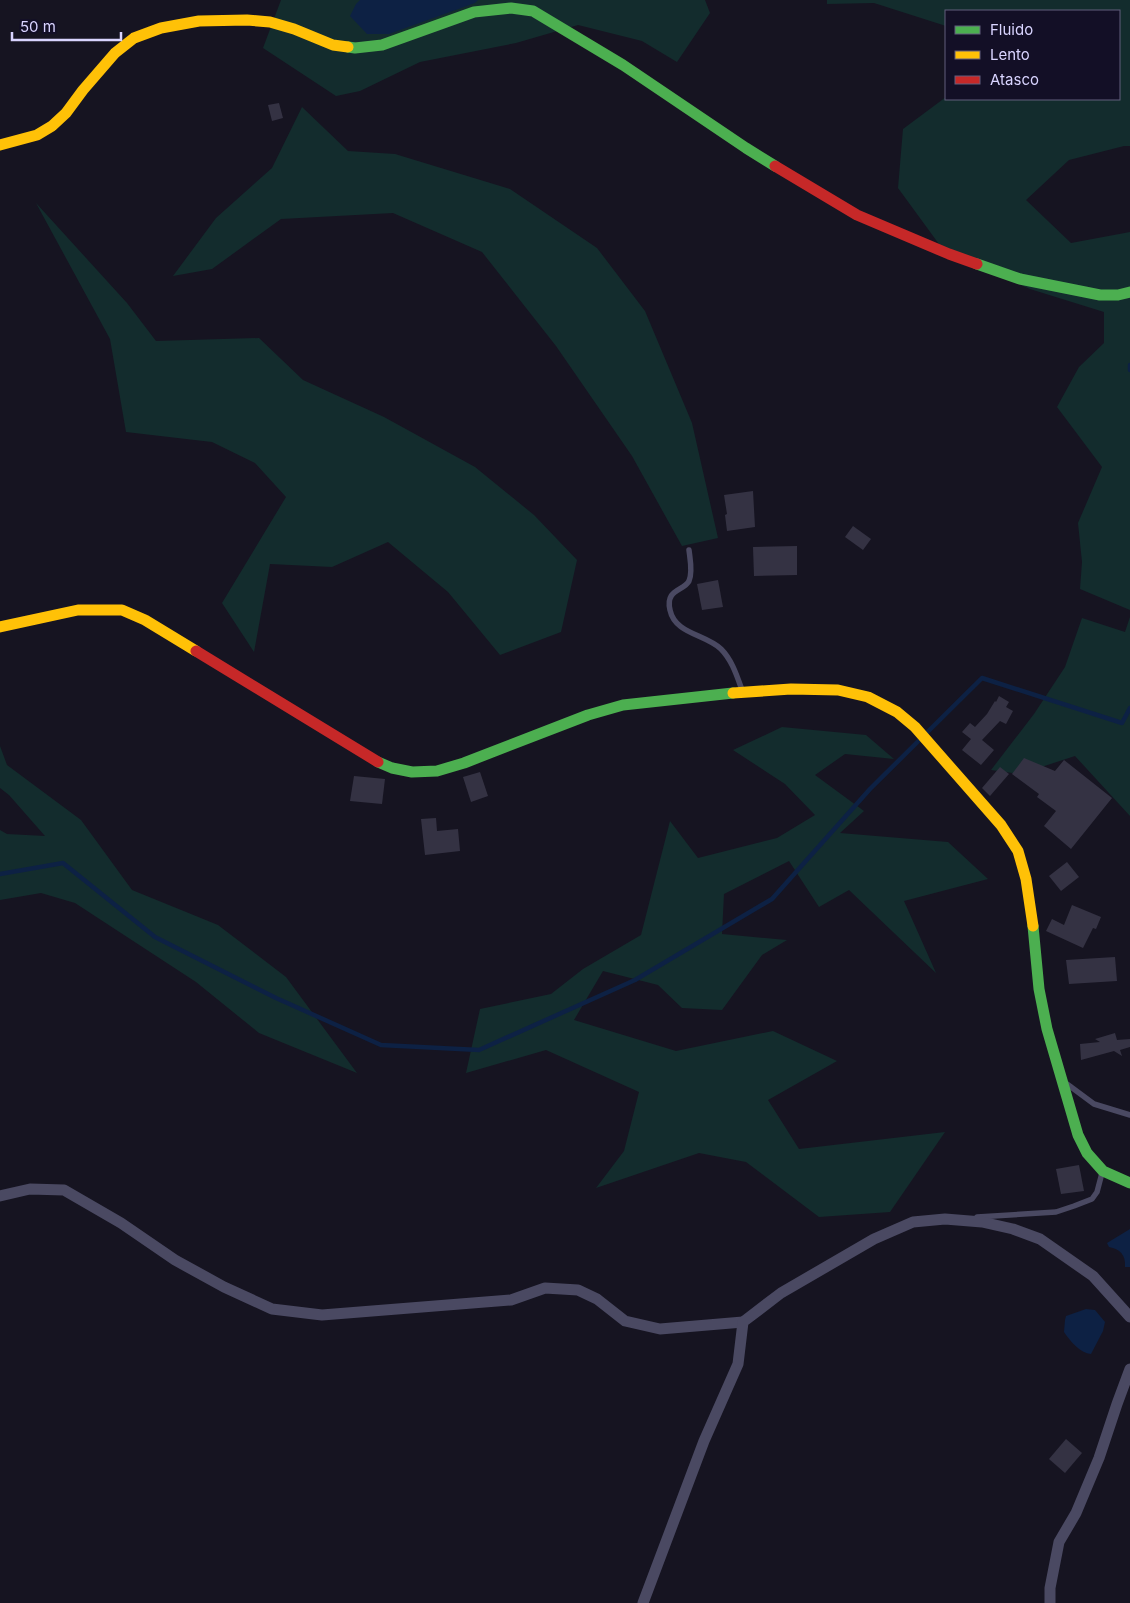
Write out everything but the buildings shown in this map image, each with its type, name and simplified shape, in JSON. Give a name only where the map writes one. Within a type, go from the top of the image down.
[{"type":"street","points":[[0,145],[37,135],[52,126],[66,113],[95,75],[115,53],[134,38],[161,28],[199,22],[247,20],[270,22],[294,29],[333,45],[355,48],[382,45],[474,12],[511,8],[533,11],[622,65],[746,148],[857,215],[949,254],[1020,279],[1100,295],[1118,295],[1130,292]]},
{"type":"street","points":[[0,627],[78,610],[122,610],[145,620],[372,759],[392,768],[412,772],[437,770],[464,763],[588,715],[623,705],[743,692],[791,689],[838,690],[868,697],[897,712],[915,727],[1001,825],[1018,851],[1026,879],[1032,913],[1039,989],[1047,1029],[1078,1135],[1087,1154],[1103,1171],[1130,1183]]},
{"type":"street","points":[[0,1196],[30,1189],[64,1190],[121,1222],[175,1260],[224,1287],[272,1309],[322,1315],[511,1300],[545,1288],[578,1290],[597,1299],[625,1321],[660,1329],[743,1322],[781,1293],[874,1239],[913,1222],[944,1219],[982,1222],[1013,1229],[1040,1239],[1093,1276],[1130,1317]]},
{"type":"street","points":[[643,1603],[704,1442],[738,1364],[743,1322]]},
{"type":"street","points":[[1050,1603],[1050,1588],[1060,1542],[1076,1513],[1099,1458],[1116,1404],[1130,1369]]},
{"type":"lane","points":[[689,550],[690,580],[676,590],[670,599],[670,610],[674,622],[684,630],[708,640],[721,649],[733,666],[743,692]]},
{"type":"lane","points":[[1061,1079],[1094,1104],[1130,1114]]},
{"type":"lane","points":[[944,1219],[1056,1212],[1092,1199],[1097,1192],[1103,1171]]},
{"type":"green space","points":[[281,0],[705,0],[710,13],[677,62],[642,41],[578,25],[516,43],[420,62],[360,91],[336,96],[263,48]]},
{"type":"green space","points":[[827,0],[1130,0],[1130,146],[1069,160],[1026,200],[1071,243],[1130,232],[1130,610],[1080,589],[1082,562],[1078,523],[1102,467],[1057,407],[1079,367],[1104,343],[1104,312],[1030,289],[944,251],[898,188],[903,129],[945,98],[945,100],[1120,100],[1120,10],[945,10],[945,26],[874,3],[827,4]]},
{"type":"green space","points":[[302,107],[348,151],[395,154],[510,189],[597,248],[645,311],[692,423],[718,538],[682,546],[632,456],[556,346],[482,252],[393,213],[281,219],[212,269],[173,276],[216,218],[272,168]]},
{"type":"green space","points":[[36,203],[127,303],[156,341],[259,338],[303,380],[384,417],[475,467],[534,515],[577,560],[561,632],[500,655],[448,592],[388,542],[332,567],[270,564],[254,652],[222,603],[286,497],[255,463],[212,442],[126,432],[110,339]]},
{"type":"green space","points":[[1130,617],[1130,816],[1075,756],[1020,774],[991,770],[1034,714],[1065,667],[1082,618],[1125,632]]},
{"type":"green space","points":[[782,727],[866,735],[894,759],[845,754],[815,775],[864,811],[840,833],[948,842],[988,879],[904,901],[936,973],[849,890],[819,907],[789,861],[724,894],[722,934],[787,940],[762,955],[722,1010],[682,1008],[658,985],[603,971],[574,1020],[676,1051],[773,1031],[837,1061],[768,1100],[799,1149],[945,1132],[890,1212],[819,1217],[746,1162],[699,1153],[596,1188],[624,1151],[639,1092],[546,1050],[466,1073],[480,1009],[551,994],[583,969],[641,935],[670,821],[698,858],[777,838],[815,815],[785,784],[733,750]]},
{"type":"green space","points":[[0,746],[7,765],[81,820],[132,890],[218,925],[286,977],[357,1073],[259,1033],[196,982],[75,903],[41,893],[0,900],[0,830],[7,834],[45,836],[9,795],[0,788]]},
{"type":"water","points":[[360,0],[478,0],[475,3],[389,34],[367,34],[350,16]]},
{"type":"water","points":[[1130,1229],[1130,1267],[1125,1267],[1122,1253],[1109,1247],[1107,1243]]},
{"type":"water","points":[[1086,1309],[1095,1310],[1105,1322],[1103,1331],[1091,1354],[1079,1349],[1064,1332],[1066,1316]]},
{"type":"waterway","points":[[1130,365],[1130,370]]},
{"type":"waterway","points":[[0,874],[63,863],[155,937],[276,998],[381,1045],[479,1050],[635,980],[772,899],[870,789],[982,678],[1122,723],[1130,708]]},
{"type":"traffic: fast","points":[[348,47],[382,45],[474,12],[511,8],[533,11],[623,65],[775,166]]},
{"type":"traffic: fast","points":[[977,264],[1020,279],[1100,295],[1118,295],[1130,292]]},
{"type":"traffic: fast","points":[[378,762],[392,768],[412,772],[437,771],[464,763],[588,715],[623,705],[733,693]]},
{"type":"traffic: fast","points":[[1033,926],[1039,989],[1047,1029],[1078,1135],[1087,1153],[1103,1171],[1130,1183]]},
{"type":"traffic: slow","points":[[0,145],[37,135],[52,126],[66,113],[115,53],[134,38],[161,28],[199,21],[247,20],[270,22],[294,29],[333,45],[348,47]]},
{"type":"traffic: slow","points":[[0,627],[78,610],[122,610],[145,620],[196,651]]},
{"type":"traffic: slow","points":[[733,693],[791,689],[838,690],[868,697],[897,712],[915,727],[1001,825],[1018,851],[1026,879],[1033,926]]},
{"type":"traffic: jam","points":[[775,166],[857,215],[977,264]]},
{"type":"traffic: jam","points":[[196,651],[378,762]]}]
